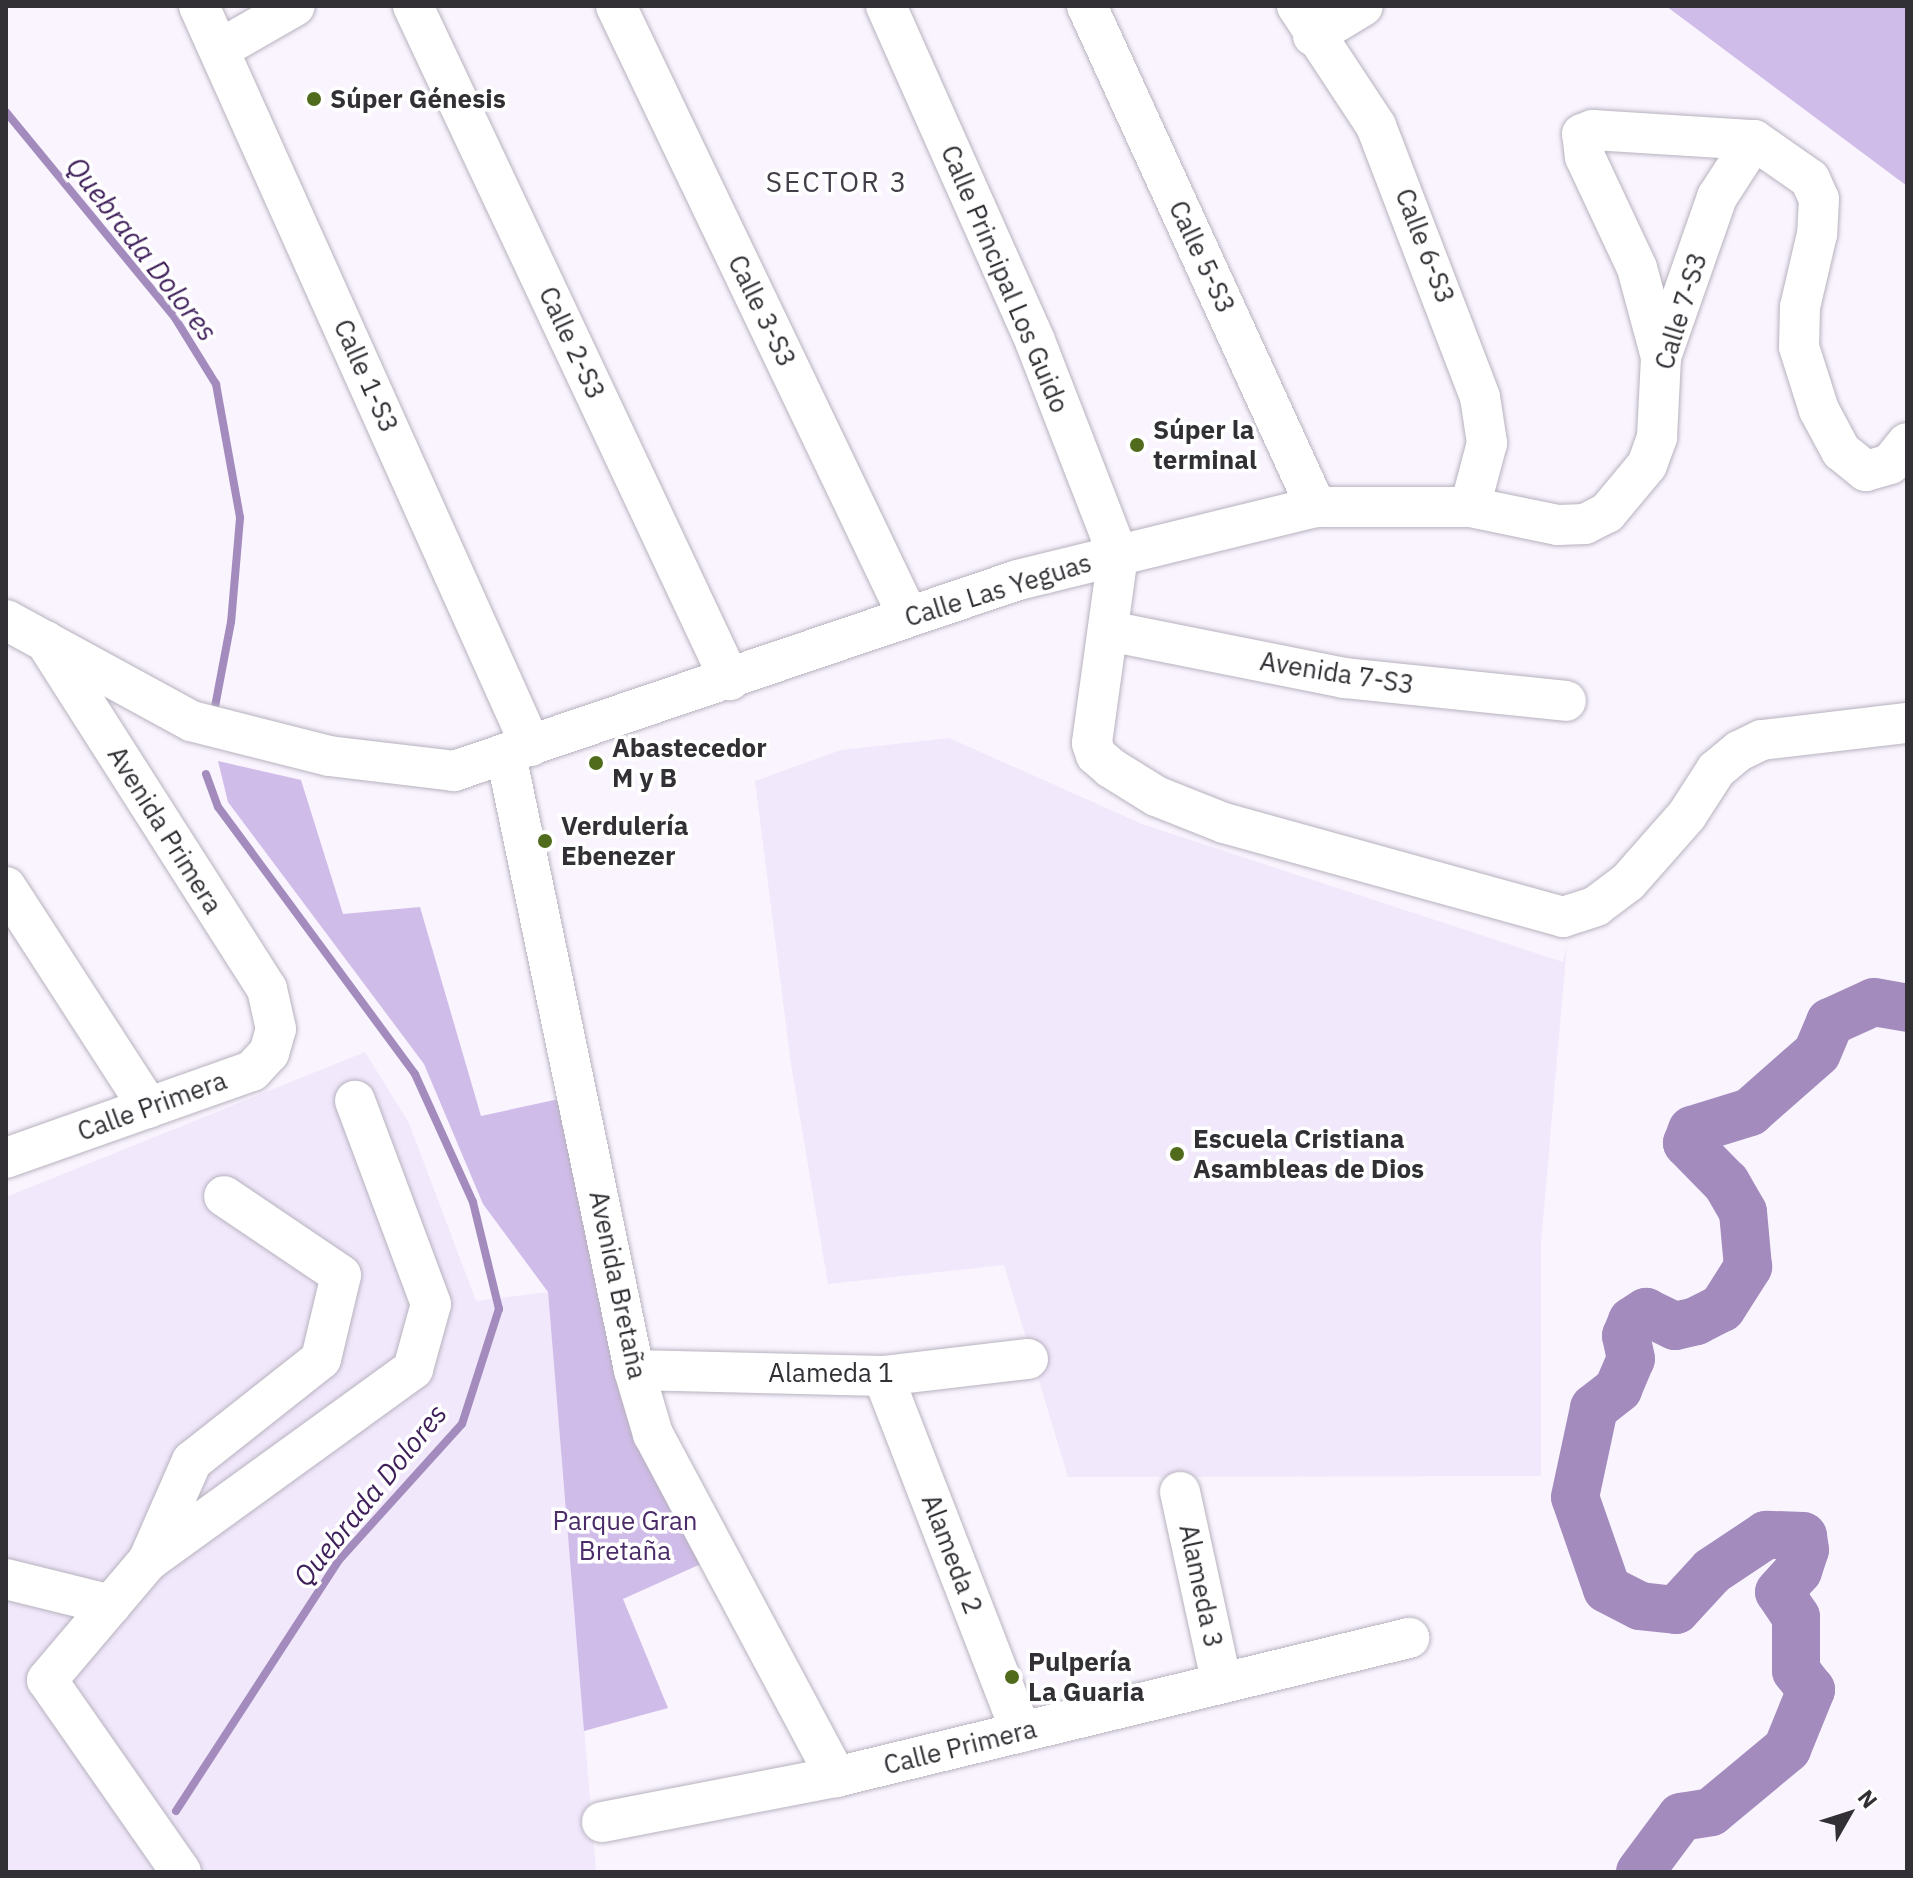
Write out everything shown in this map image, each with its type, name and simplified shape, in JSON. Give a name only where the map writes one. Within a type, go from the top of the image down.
[{"type":"street","name":"Calle 1-S3","points":[[199,6],[518,751]]},
{"type":"street","points":[[220,49],[295,6]]},
{"type":"street","name":"Calle 2-S3","points":[[413,6],[730,680]]},
{"type":"street","name":"Calle 3-S3","points":[[616,6],[908,616]]},
{"type":"street","name":"Calle Principal Los Guido","points":[[886,6],[1035,341],[1118,555]]},
{"type":"street","name":"Calle 5-S3","points":[[1087,6],[1316,507]]},
{"type":"street","points":[[1305,21],[1363,6]]},
{"type":"street","name":"Calle 6-S3","points":[[1305,21],[1376,126],[1480,397],[1487,443],[1470,507]]},
{"type":"street","points":[[1661,357],[1637,268],[1585,157],[1582,134],[1593,130],[1754,140],[1810,179],[1819,199],[1817,234],[1800,307],[1799,347],[1819,410],[1841,451],[1866,471],[1890,464],[1907,443]]},
{"type":"street","name":"Calle 7-S3","points":[[1118,555],[1316,507],[1470,507],[1558,525],[1585,524],[1607,513],[1647,465],[1657,437],[1661,357],[1717,197],[1754,140]]},
{"type":"street","name":"Calle Las Yeguas","points":[[6,620],[42,636],[191,721],[329,756],[454,771],[730,680],[908,616],[1118,555],[1092,743],[1096,755],[1156,796],[1224,823],[1563,917],[1596,906],[1628,882],[1687,815],[1716,770],[1739,751],[1762,740],[1884,729],[1907,723]]},
{"type":"street","name":"Avenida 7-S3","points":[[1109,631],[1344,678],[1566,701]]},
{"type":"street","name":"Avenida Primera","points":[[42,636],[267,989],[276,1029]]},
{"type":"street","name":"Avenida Bretaña","points":[[518,751],[634,1370],[653,1434],[836,1777]]},
{"type":"street","points":[[6,887],[149,1108]]},
{"type":"street","name":"Calle Primera","points":[[6,1158],[252,1071],[269,1053],[276,1029]]},
{"type":"street","points":[[181,1872],[47,1680],[148,1561],[413,1369],[431,1304],[355,1101]]},
{"type":"street","points":[[148,1561],[192,1461],[321,1359],[341,1275],[224,1196]]},
{"type":"street","name":"Alameda 1","points":[[634,1370],[883,1376],[1028,1359]]},
{"type":"street","name":"Alameda 2","points":[[883,1376],[1021,1732]]},
{"type":"street","name":"Alameda 3","points":[[1180,1492],[1221,1680]]},
{"type":"street","points":[[6,1579],[111,1605]]},
{"type":"street","name":"Calle Primera","points":[[602,1822],[836,1777],[1221,1680],[1409,1638]]},
{"type":"shaded area","name":"Escuela Cristiana Asambleas de Dios","points":[[949,738],[1142,824],[1563,962],[1567,944],[1541,1243],[1541,1476],[1068,1477],[1004,1265],[828,1284],[791,1064],[755,781],[841,750]]},
{"type":"shaded area","points":[[365,1052],[409,1123],[476,1301],[548,1292],[596,1872],[6,1872],[6,1197]]},
{"type":"green space","points":[[1666,6],[1907,6],[1907,186]]},
{"type":"green space","name":"Parque Gran Bretaña","points":[[218,761],[301,780],[343,914],[420,907],[481,1116],[559,1099],[703,1563],[623,1599],[668,1708],[584,1731],[548,1292],[483,1204],[424,1064],[228,802]]},
{"type":"waterway","name":"Quebrada Dolores","points":[[6,112],[175,318],[216,384],[240,518],[231,622],[215,707]]},
{"type":"waterway","name":"Quebrada Dolores","points":[[176,1811],[339,1560],[462,1424],[499,1309],[473,1202],[415,1074],[218,807],[206,774]]},
{"type":"waterway","points":[[1640,1872],[1681,1817],[1711,1812],[1787,1749],[1811,1690],[1796,1671],[1796,1617],[1779,1592],[1798,1571],[1805,1550],[1803,1536],[1766,1535],[1712,1571],[1676,1610],[1640,1606],[1607,1589],[1575,1497],[1594,1408],[1618,1389],[1631,1359],[1626,1336],[1632,1321],[1646,1312],[1675,1326],[1696,1321],[1722,1308],[1748,1267],[1743,1212],[1726,1183],[1687,1143],[1692,1130],[1750,1112],[1817,1053],[1830,1022],[1874,1002],[1907,1008]]},
{"type":"place","name":"Súper Génesis","points":[[314,99]]},
{"type":"place","name":"Súper la terminal","points":[[1137,445]]},
{"type":"place","name":"Abastecedor M y B","points":[[596,763]]},
{"type":"place","name":"Verdulería Ebenezer","points":[[545,841]]},
{"type":"place","name":"Escuela Cristiana Asambleas de Dios","points":[[1177,1154]]},
{"type":"place","name":"Pulpería La Guaria","points":[[1012,1677]]},
{"type":"district","name":"SECTOR 3","points":[[837,182]]}]
